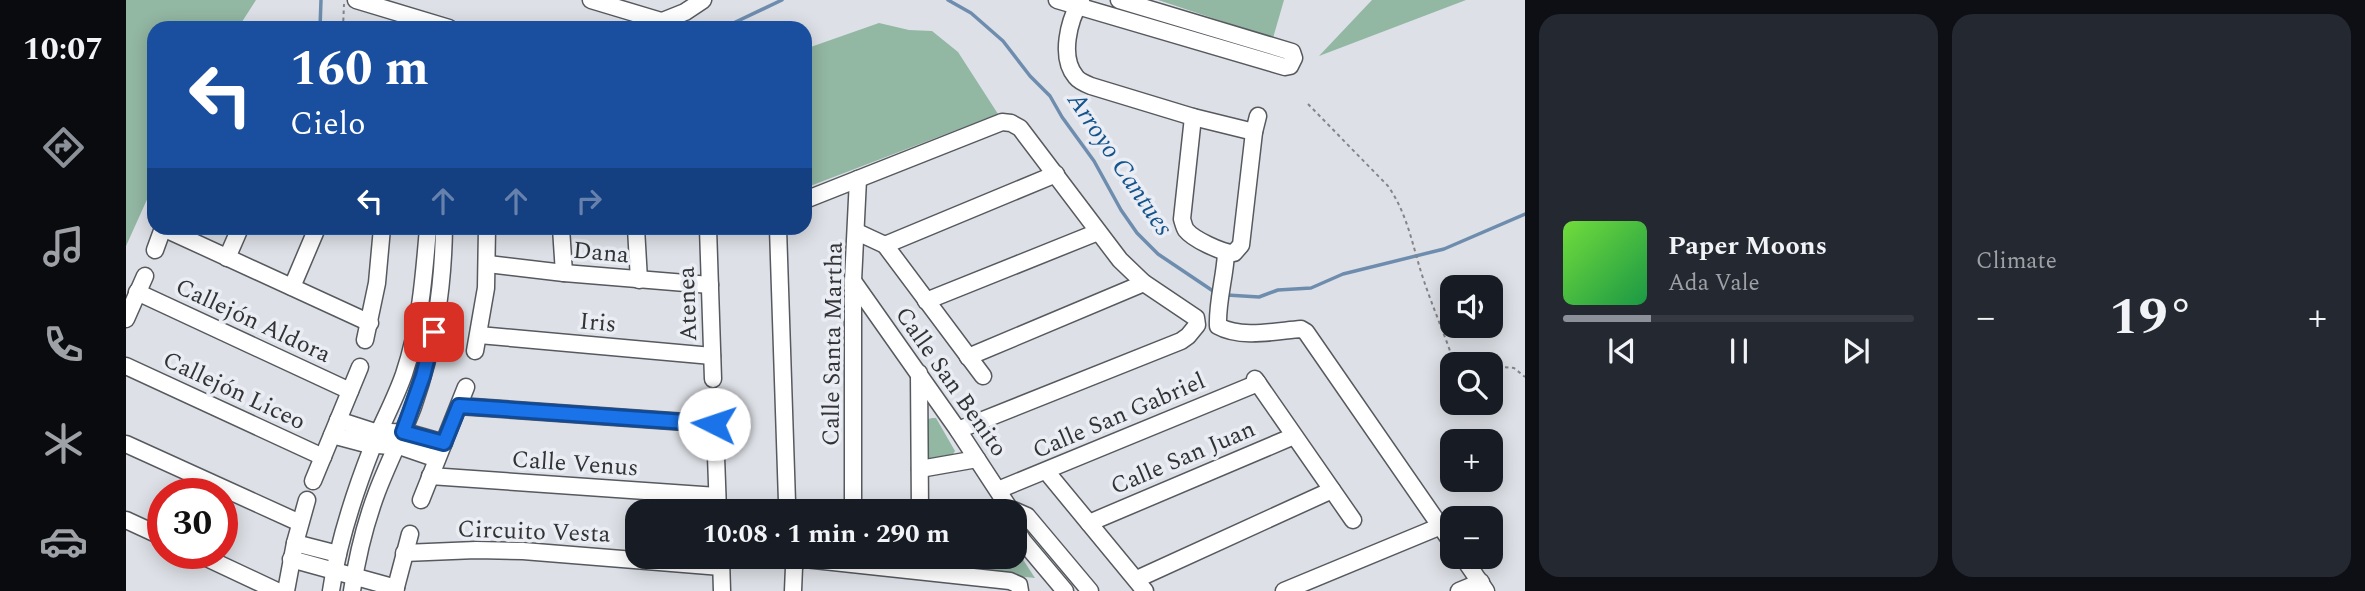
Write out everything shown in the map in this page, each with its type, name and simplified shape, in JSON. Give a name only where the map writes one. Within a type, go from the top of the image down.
[{"type":"street","points":[[356,0],[426,21]]},
{"type":"street","points":[[591,0],[662,21],[692,9],[703,0]]},
{"type":"street","points":[[1057,0],[1079,3],[1285,67],[1292,62],[1292,52],[1119,0]]},
{"type":"street","points":[[1079,3],[1071,19],[1068,45],[1069,60],[1076,77],[1091,86],[1193,117],[1256,124],[1241,246],[1234,253],[1226,253],[1186,231],[1182,219],[1193,117]]},
{"type":"street","points":[[812,197],[1002,122],[1011,123],[1020,128],[1120,260],[1144,282],[1198,322],[1181,341],[958,430]]},
{"type":"street","points":[[885,246],[1056,174]]},
{"type":"street","name":"Calle Santa Martha","points":[[853,499],[853,281],[858,178]]},
{"type":"street","points":[[857,232],[885,246],[983,376]]},
{"type":"street","points":[[926,300],[1098,232]]},
{"type":"street","points":[[155,250],[160,235]]},
{"type":"street","points":[[178,235],[370,323]]},
{"type":"street","points":[[227,258],[237,235]]},
{"type":"street","points":[[292,287],[314,235]]},
{"type":"street","points":[[365,340],[377,284],[381,235]]},
{"type":"street","points":[[342,584],[338,554],[351,509],[394,400],[410,351],[419,313],[429,235]]},
{"type":"street","points":[[342,584],[423,376],[438,314],[444,235]]},
{"type":"street","points":[[487,235],[488,264]]},
{"type":"street","points":[[561,235],[564,273]]},
{"type":"street","points":[[636,235],[639,279]]},
{"type":"street","name":"Atenea","points":[[708,235],[713,379]]},
{"type":"street","points":[[778,235],[787,499]]},
{"type":"street","points":[[1226,253],[1219,326],[1231,331],[1257,333],[1301,329],[1306,332],[1440,525]]},
{"type":"street","name":"Dana","points":[[488,264],[710,285]]},
{"type":"street","name":"Iris","points":[[488,264],[477,343],[712,356]]},
{"type":"street","points":[[126,318],[145,276]]},
{"type":"street","name":"Calle San Benito","points":[[853,281],[1004,499]]},
{"type":"street","points":[[968,357],[1144,282]]},
{"type":"street","name":"Callejón Aldora","points":[[137,292],[350,391]]},
{"type":"street","name":"Callejón Liceo","points":[[126,366],[323,457]]},
{"type":"street","points":[[313,481],[360,367]]},
{"type":"street","points":[[919,373],[920,499]]},
{"type":"street","name":"Calle San Gabriel","points":[[998,490],[1256,381],[1294,436]]},
{"type":"street","points":[[421,500],[466,387]]},
{"type":"street","points":[[714,401],[717,499]]},
{"type":"street","points":[[459,406],[714,424]]},
{"type":"street","name":"Callejón Liceo","points":[[338,420],[364,429],[377,438]]},
{"type":"street","name":"Callejón Liceo","points":[[332,435],[377,438]]},
{"type":"street","points":[[1294,436],[1353,520]]},
{"type":"street","name":"Calle San Juan","points":[[1089,523],[1294,436]]},
{"type":"street","points":[[377,438],[444,443]]},
{"type":"street","points":[[400,439],[438,459]]},
{"type":"street","points":[[126,444],[300,523]]},
{"type":"street","points":[[920,469],[977,459]]},
{"type":"street","points":[[1046,471],[1141,585],[1332,491]]},
{"type":"street","name":"Calle Venus","points":[[430,476],[666,499]]},
{"type":"street","points":[[286,591],[291,559],[307,500]]},
{"type":"street","name":"Calle San Benito","points":[[1027,516],[1090,591]]},
{"type":"street","points":[[126,520],[147,530]]},
{"type":"street","points":[[1284,591],[1440,526]]},
{"type":"street","points":[[291,559],[342,584],[396,589],[410,534]]},
{"type":"street","points":[[295,543],[338,554]]},
{"type":"street","points":[[1027,547],[1065,591]]},
{"type":"street","name":"Circuito Vesta","points":[[404,553],[476,550],[625,557]]},
{"type":"street","points":[[793,591],[794,567],[797,561],[805,559],[997,579],[1010,581],[1019,588]]},
{"type":"street","points":[[230,569],[277,591]]},
{"type":"street","name":"Circuito Vesta","points":[[721,569],[722,591]]},
{"type":"street","points":[[1459,591],[1483,587],[1471,569]]},
{"type":"path","points":[[342,21],[345,0]]},
{"type":"path","points":[[1308,104],[1388,186],[1399,201],[1424,282],[1450,352]]},
{"type":"path","points":[[1503,367],[1514,368],[1525,377]]},
{"type":"green space","points":[[126,0],[256,0],[242,21],[147,21],[147,200],[126,246]]},
{"type":"green space","points":[[1158,0],[1284,0],[1273,38]]},
{"type":"green space","points":[[1372,0],[1466,0],[1319,56]]},
{"type":"green space","points":[[879,23],[909,30],[932,31],[958,52],[998,114],[812,185],[812,47]]},
{"type":"green space","points":[[936,418],[955,451],[950,458],[927,457],[925,420]]},
{"type":"green space","points":[[1027,566],[1035,578],[947,569],[1027,569]]},
{"type":"waterway","name":"Arroyo Cantues","points":[[320,21],[321,0]]},
{"type":"waterway","name":"Arroyo Cantues","points":[[738,21],[782,0]]},
{"type":"waterway","name":"Arroyo Cantues","points":[[948,0],[971,13],[1003,41],[1030,76],[1050,96],[1094,161],[1137,233],[1158,254],[1216,293]]},
{"type":"waterway","name":"Arroyo Cantues","points":[[1227,295],[1259,297],[1278,290],[1311,288],[1343,274],[1444,249],[1525,214]]},
{"type":"route","points":[[434,332],[423,376],[403,432],[444,443],[459,406],[714,424]]}]
